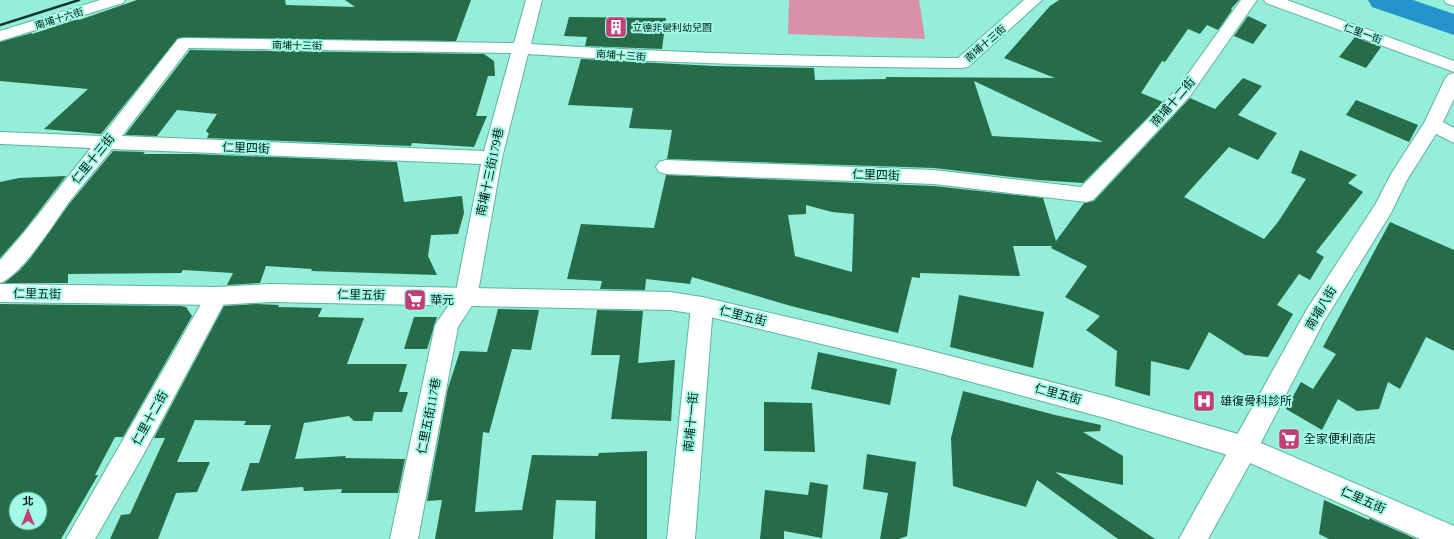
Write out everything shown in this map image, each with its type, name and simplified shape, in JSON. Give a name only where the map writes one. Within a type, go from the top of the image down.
[{"type":"street","name":"南埔十六街","points":[[0,36],[117,0]]},
{"type":"street","name":"南埔十三街179巷","points":[[466,298],[492,158],[534,0]]},
{"type":"street","name":"南埔十三街","points":[[184,43],[520,48],[635,56],[820,62],[962,63],[1034,0]]},
{"type":"street","name":"南埔十二街","points":[[1086,195],[1184,92],[1249,0]]},
{"type":"street","name":"仁里一街","points":[[1272,0],[1454,67]]},
{"type":"street","name":"仁里十三街","points":[[0,274],[32,239],[62,197],[184,43]]},
{"type":"street","name":"南埔八街","points":[[1193,539],[1245,448],[1315,316],[1384,208],[1398,179],[1433,124],[1454,79]]},
{"type":"street","points":[[1433,124],[1454,137]]},
{"type":"street","name":"仁里四街","points":[[0,138],[492,158]]},
{"type":"street","name":"仁里四街","points":[[666,167],[934,177],[1086,195]]},
{"type":"street","name":"仁里五街","points":[[0,293],[216,296],[271,293],[670,301],[702,306],[934,362],[1105,407],[1245,448],[1452,539]]},
{"type":"street","name":"仁里十二街","points":[[80,539],[132,450],[216,296]]},
{"type":"street","name":"仁里五街117巷","points":[[404,539],[447,325],[466,298]]},
{"type":"street","name":"南埔十一街","points":[[681,539],[702,306]]},
{"type":"shaded area","points":[[789,0],[919,0],[925,39],[788,34]]},
{"type":"building","points":[[137,0],[285,0],[286,5],[355,7],[345,0],[471,0],[456,41],[178,38],[101,134],[44,129],[88,89],[0,81],[0,42],[32,34],[78,19],[79,20]]},
{"type":"building","points":[[1059,0],[1239,0],[1231,9],[1232,10],[1218,30],[1207,25],[1200,34],[1188,29],[1165,62],[1162,61],[1141,93],[1163,102],[1083,183],[1038,180],[934,168],[667,159],[672,130],[629,128],[633,108],[568,105],[581,59],[714,66],[814,68],[815,80],[886,79],[886,77],[1055,78],[1004,58],[1050,6]],"holes":[[[974,81],[1103,142],[992,136]]]},
{"type":"building","points":[[1248,16],[1267,25],[1253,44],[1234,36]]},
{"type":"building","name":"立德非營利幼兒園","points":[[569,17],[666,18],[662,49],[585,46],[587,37],[564,36]]},
{"type":"building","points":[[1355,37],[1381,47],[1366,68],[1339,57]]},
{"type":"building","points":[[190,50],[484,54],[494,61],[495,76],[488,76],[476,116],[487,116],[474,147],[412,143],[411,146],[207,138],[209,134],[206,131],[217,114],[177,110],[157,136],[125,135]]},
{"type":"building","points":[[1243,78],[1262,86],[1238,115],[1277,133],[1258,160],[1229,147],[1184,197],[1264,239],[1278,222],[1306,179],[1291,173],[1300,150],[1357,175],[1348,183],[1363,192],[1316,252],[1324,257],[1310,280],[1299,274],[1277,305],[1293,314],[1268,357],[1245,355],[1209,332],[1189,370],[1151,361],[1150,396],[1115,386],[1117,351],[1086,330],[1100,316],[1065,297],[1087,266],[1051,248],[1052,246],[1013,246],[1020,276],[920,273],[920,278],[912,277],[898,333],[791,306],[692,277],[690,284],[646,279],[645,290],[600,289],[602,281],[567,279],[581,224],[654,228],[666,175],[934,186],[1043,198],[1056,241],[1084,203],[1094,201],[1190,98],[1215,109]],"holes":[[[806,205],[832,212],[854,214],[852,272],[795,256],[788,215],[806,214]]]},
{"type":"building","points":[[1356,100],[1418,125],[1409,142],[1346,115]]},
{"type":"building","points":[[113,151],[145,152],[143,154],[195,154],[397,162],[404,202],[462,196],[464,213],[458,234],[431,235],[428,256],[437,275],[311,271],[312,269],[266,266],[260,283],[227,285],[233,273],[183,270],[181,273],[68,274],[68,283],[4,283],[19,271],[29,260],[70,203]]},
{"type":"building","points":[[66,176],[23,232],[0,258],[0,182],[19,178]]},
{"type":"building","points":[[1390,222],[1454,250],[1454,351],[1426,337],[1400,389],[1388,382],[1379,409],[1357,411],[1338,399],[1322,430],[1286,409],[1301,382],[1313,389],[1336,354],[1323,347]]},
{"type":"building","points":[[959,295],[1044,312],[1033,368],[950,347]]},
{"type":"building","points":[[0,304],[186,307],[192,316],[123,437],[115,437],[95,475],[98,475],[61,539],[0,539]]},
{"type":"building","points":[[256,304],[279,305],[278,307],[322,308],[318,317],[364,318],[347,364],[407,364],[399,392],[408,392],[402,412],[374,412],[372,421],[354,421],[349,416],[304,423],[295,459],[346,456],[345,458],[405,459],[398,493],[341,493],[342,489],[304,491],[303,487],[241,491],[250,463],[259,463],[271,425],[244,425],[246,421],[195,420],[177,462],[210,462],[197,492],[176,493],[158,539],[110,539],[121,515],[130,514],[165,438],[154,438],[224,306]]},
{"type":"building","points":[[498,309],[539,310],[531,350],[512,349],[489,433],[483,432],[475,512],[522,510],[532,455],[598,456],[599,453],[647,451],[647,539],[595,539],[596,501],[556,500],[553,539],[435,539],[442,500],[427,501],[448,388],[460,351],[487,352]]},
{"type":"building","points":[[597,310],[643,311],[638,363],[675,360],[671,421],[611,419],[620,355],[591,355]]},
{"type":"building","points":[[414,317],[437,317],[427,349],[404,349]]},
{"type":"building","points":[[818,352],[897,369],[890,405],[811,389]]},
{"type":"building","points":[[963,391],[1055,415],[1101,425],[1100,431],[1083,432],[1123,456],[1123,485],[1055,472],[1155,539],[1118,539],[1037,480],[1026,507],[953,486],[951,438]]},
{"type":"building","points":[[764,402],[812,403],[815,452],[764,451]]},
{"type":"building","points":[[867,454],[916,462],[907,536],[899,539],[880,539],[888,493],[863,489]]},
{"type":"building","points":[[810,482],[828,485],[822,538],[784,531],[784,539],[760,539],[765,490],[808,495]]},
{"type":"building","points":[[1324,500],[1416,539],[1329,539],[1319,534]]},
{"type":"waterway","points":[[1383,0],[1454,25]]},
{"type":"railway","points":[[0,25],[79,0]]},
{"type":"place","name":"立德非營利幼兒園","points":[[616,27]]},
{"type":"place","name":"華元","points":[[415,300]]},
{"type":"place","name":"雄復骨科診所","points":[[1204,401]]},
{"type":"place","name":"全家便利商店","points":[[1289,439]]}]
